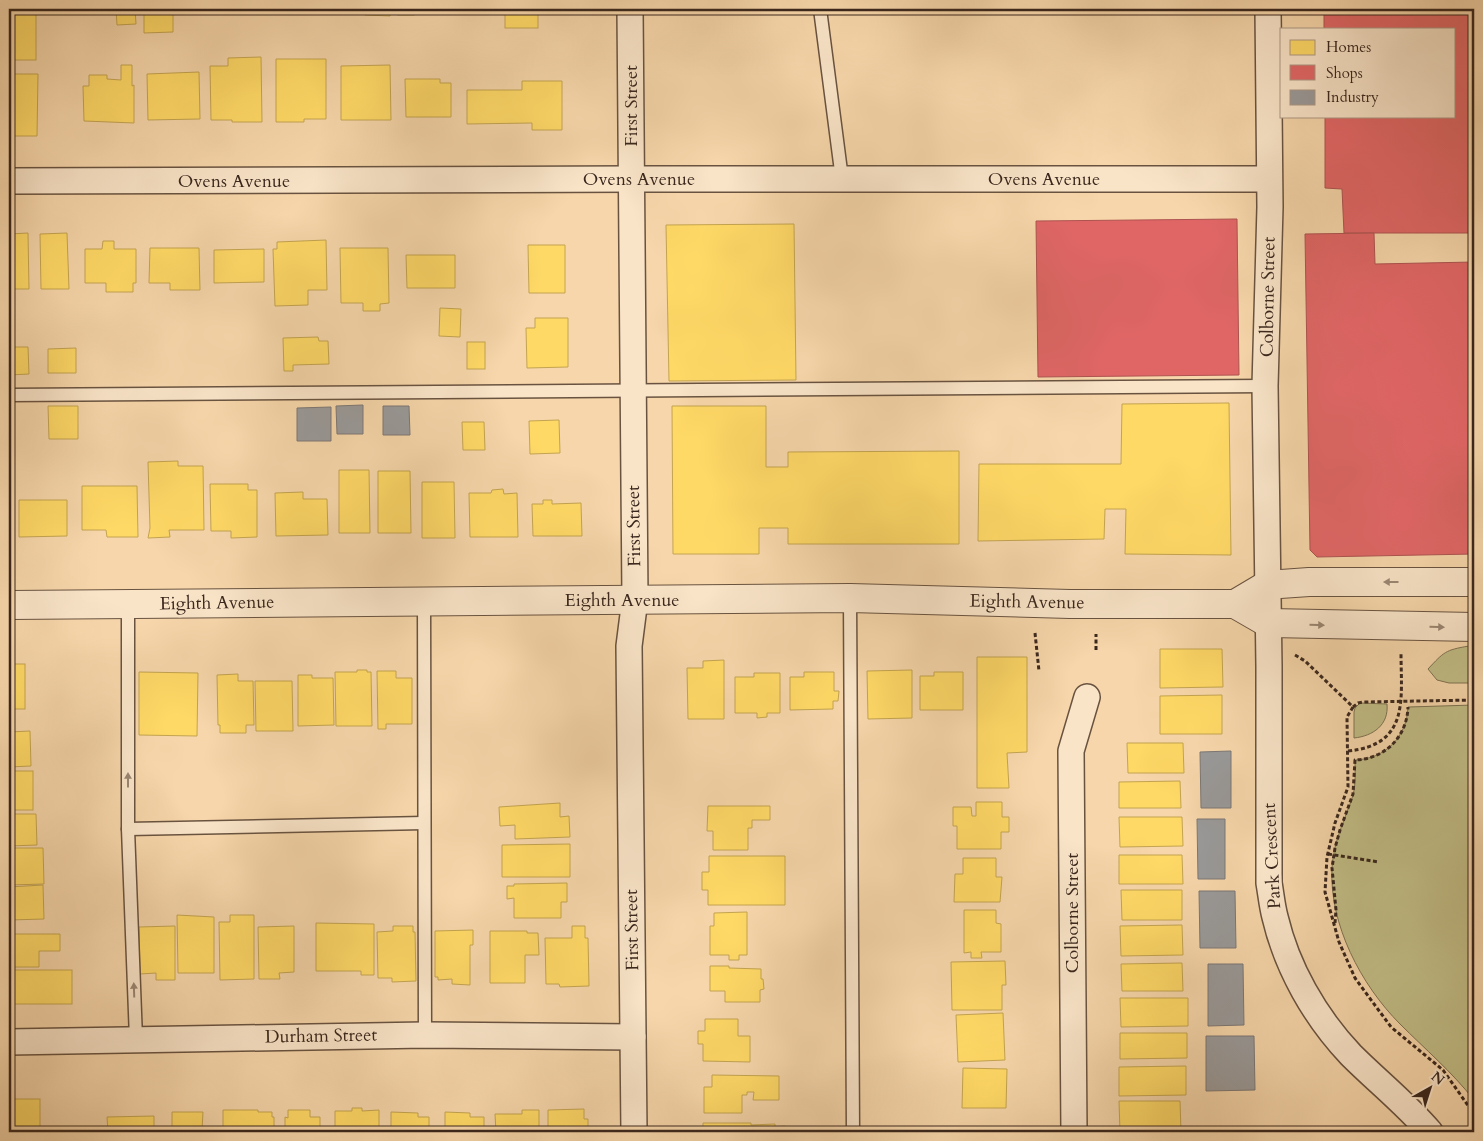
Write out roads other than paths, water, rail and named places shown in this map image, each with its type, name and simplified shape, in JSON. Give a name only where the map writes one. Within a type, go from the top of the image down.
[{"type":"street","name":"First Street","points":[[630,9],[635,599],[630,646],[634,1132]]},
{"type":"street","name":"Colborne Street","points":[[1267,585],[1265,386],[1270,179],[1268,9]]},
{"type":"street","name":"Ovens Avenue","points":[[9,181],[1270,179]]},
{"type":"street","points":[[1235,604],[1267,585],[1309,582],[1474,582]]},
{"type":"street","name":"Park Crescent","points":[[1267,585],[1270,883],[1274,916],[1284,949],[1298,982],[1324,1022],[1350,1054],[1430,1132]]},
{"type":"street","name":"Eighth Avenue","points":[[9,605],[850,598],[1070,604],[1235,604],[1268,631],[1474,628]]},
{"type":"street","name":"Colborne Street","points":[[1074,1132],[1071,751],[1087,697]]},
{"type":"street","name":"Durham Street","points":[[9,1042],[425,1035],[633,1036]]},
{"type":"lane","points":[[820,9],[842,179]]},
{"type":"lane","points":[[9,395],[1265,386]]},
{"type":"lane","points":[[850,598],[853,1132]]},
{"type":"lane","points":[[424,601],[425,1035]]},
{"type":"lane","points":[[128,604],[128,829],[136,1039]]},
{"type":"lane","points":[[128,829],[424,822]]}]
